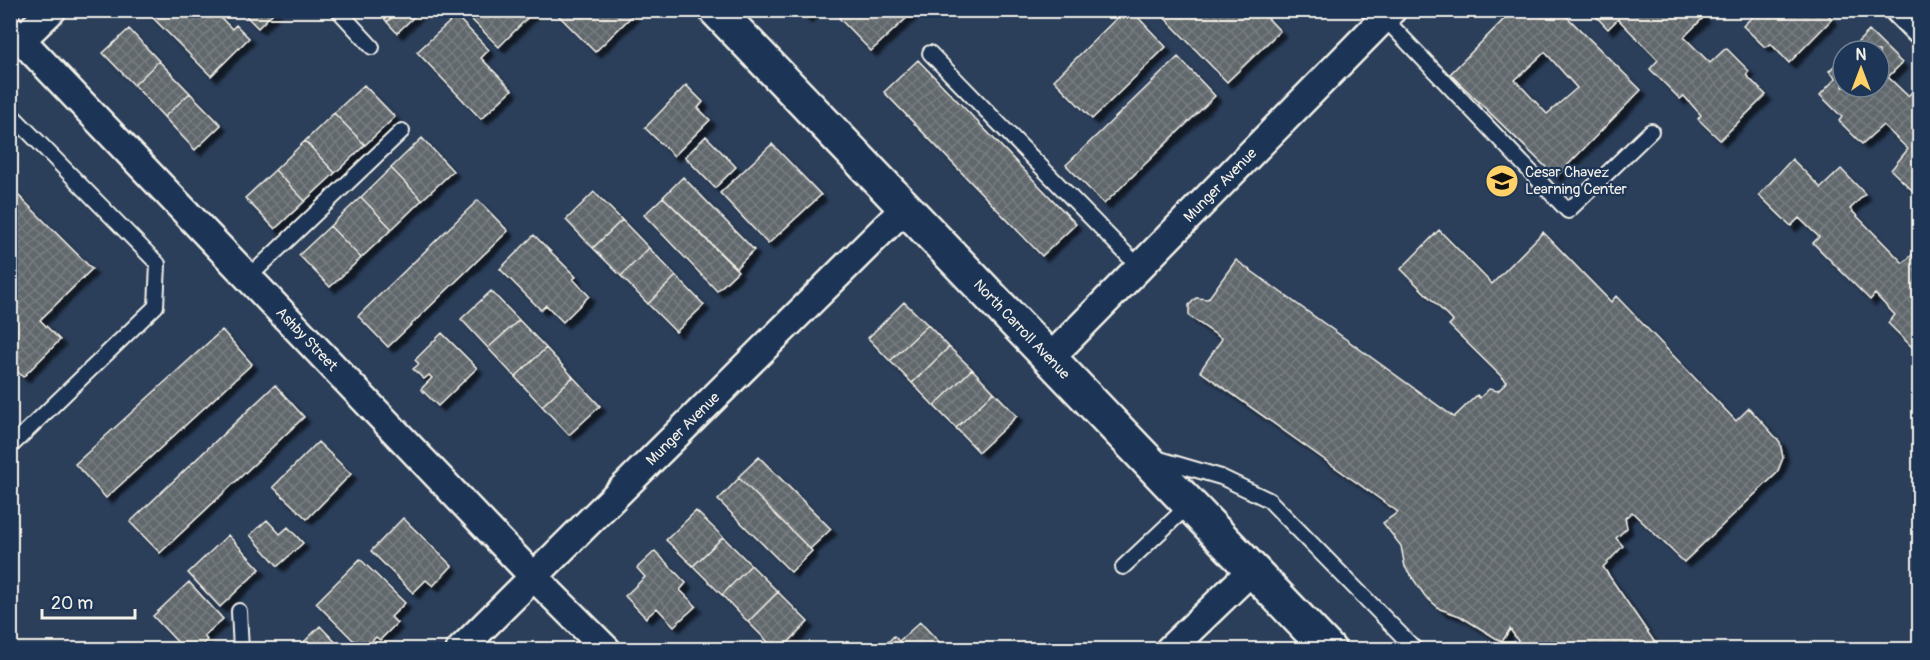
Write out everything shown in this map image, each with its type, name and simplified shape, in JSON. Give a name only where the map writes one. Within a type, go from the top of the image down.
[{"type":"street","points":[[16,34],[52,10]]},
{"type":"street","name":"North Carroll Avenue","points":[[716,10],[1252,569],[1317,645]]},
{"type":"street","name":"Munger Avenue","points":[[1049,358],[1388,14]]},
{"type":"street","name":"Ashby Street","points":[[16,34],[533,576],[607,650]]},
{"type":"street","name":"Munger Avenue","points":[[459,650],[905,208]]},
{"type":"street","points":[[1169,650],[1252,569]]},
{"type":"lane","points":[[338,10],[372,47]]},
{"type":"lane","points":[[1388,14],[1568,211],[1651,131]]},
{"type":"lane","points":[[930,53],[1140,268]]},
{"type":"lane","points":[[10,112],[158,264],[156,306],[10,447]]},
{"type":"lane","points":[[248,278],[402,131]]},
{"type":"lane","points":[[1141,454],[1214,474],[1269,500],[1416,650]]},
{"type":"lane","points":[[1123,567],[1190,504]]},
{"type":"lane","points":[[239,611],[241,650]]},
{"type":"building","points":[[145,10],[213,10],[232,29],[236,25],[249,38],[211,76]]},
{"type":"building","points":[[247,10],[276,10],[258,28],[244,14]]},
{"type":"building","points":[[378,10],[399,10],[387,22]]},
{"type":"building","points":[[399,10],[420,11],[397,33],[387,22]]},
{"type":"building","points":[[462,10],[535,10],[499,47]]},
{"type":"building","points":[[553,10],[630,10],[634,14],[595,52]]},
{"type":"building","points":[[799,10],[814,10],[806,18]]},
{"type":"building","points":[[847,10],[908,10],[911,14],[871,51],[839,18]]},
{"type":"building","points":[[1125,10],[1131,10],[1166,47],[1092,119],[1054,80]]},
{"type":"building","points":[[1157,10],[1260,10],[1280,31],[1227,82]]},
{"type":"building","points":[[1513,10],[1560,10],[1641,90],[1556,177],[1450,74]],"holes":[[[1545,52],[1577,88],[1547,114],[1515,80]]]},
{"type":"building","points":[[1590,10],[1698,10],[1704,17],[1684,37],[1710,63],[1726,48],[1749,71],[1746,75],[1766,95],[1720,140],[1698,119],[1701,115],[1684,96],[1680,99],[1650,69],[1658,60],[1618,19],[1608,29]]},
{"type":"building","points":[[1759,10],[1824,10],[1832,19],[1789,63],[1771,44],[1765,47],[1743,26]]},
{"type":"building","points":[[456,16],[489,50],[481,58],[512,90],[481,119],[417,52]]},
{"type":"building","points":[[129,29],[159,61],[134,85],[103,53]]},
{"type":"building","points":[[1869,31],[1877,39],[1861,39]]},
{"type":"building","points":[[1891,52],[1902,63],[1891,74]]},
{"type":"building","points":[[1178,57],[1215,96],[1104,204],[1066,165]]},
{"type":"building","points":[[918,60],[1076,224],[1042,256],[884,92]]},
{"type":"building","points":[[159,61],[190,93],[164,117],[134,85]]},
{"type":"building","points":[[1891,80],[1908,96],[1914,90],[1920,95],[1920,186],[1912,190],[1891,170],[1908,149],[1883,125],[1862,144],[1839,121],[1842,117],[1820,95],[1831,83],[1831,99],[1891,99]]},
{"type":"building","points":[[364,85],[395,117],[365,145],[334,113]]},
{"type":"building","points":[[686,85],[703,102],[698,108],[710,120],[674,156],[645,128]]},
{"type":"building","points":[[190,93],[221,125],[195,150],[164,117]]},
{"type":"building","points":[[334,113],[365,145],[335,173],[305,141]]},
{"type":"building","points":[[706,136],[736,167],[715,188],[685,157]]},
{"type":"building","points":[[422,138],[453,171],[422,200],[391,168]]},
{"type":"building","points":[[305,141],[335,173],[305,201],[275,170]]},
{"type":"building","points":[[772,144],[821,195],[768,244],[720,193]]},
{"type":"building","points":[[1792,159],[1821,188],[1841,169],[1865,194],[1850,209],[1903,263],[1920,248],[1918,353],[1888,323],[1895,315],[1875,294],[1870,300],[1813,243],[1819,237],[1799,218],[1791,226],[1759,195]]},
{"type":"building","points":[[391,168],[422,200],[392,229],[361,197]]},
{"type":"building","points":[[275,170],[305,201],[275,229],[245,198]]},
{"type":"building","points":[[683,177],[754,250],[736,268],[663,197]]},
{"type":"building","points":[[10,187],[92,269],[40,320],[60,340],[23,377],[10,364]]},
{"type":"building","points":[[594,192],[622,220],[593,248],[566,220]]},
{"type":"building","points":[[361,197],[392,229],[361,258],[330,226]]},
{"type":"building","points":[[663,197],[738,271],[717,291],[644,215]]},
{"type":"building","points":[[478,200],[508,231],[388,347],[358,316]]},
{"type":"building","points":[[622,220],[649,248],[621,276],[593,248]]},
{"type":"building","points":[[330,226],[361,258],[330,287],[299,255]]},
{"type":"building","points":[[1439,230],[1492,284],[1543,232],[1611,302],[1616,296],[1736,421],[1749,408],[1780,442],[1783,458],[1777,473],[1684,562],[1632,512],[1625,518],[1627,528],[1616,538],[1623,546],[1603,567],[1660,650],[1524,650],[1510,629],[1502,642],[1460,616],[1440,609],[1425,596],[1405,567],[1401,546],[1383,523],[1398,512],[1200,371],[1222,339],[1189,316],[1189,305],[1196,298],[1208,299],[1236,260],[1454,417],[1477,395],[1480,398],[1489,389],[1498,391],[1507,382],[1449,325],[1453,321],[1401,269]]},
{"type":"building","points":[[534,235],[576,277],[573,279],[589,296],[563,322],[546,305],[541,310],[500,269]]},
{"type":"building","points":[[649,248],[676,276],[648,304],[621,276]]},
{"type":"building","points":[[676,276],[704,305],[676,332],[648,304]]},
{"type":"building","points":[[491,291],[519,320],[488,348],[461,319]]},
{"type":"building","points":[[904,302],[928,325],[890,361],[868,338]]},
{"type":"building","points":[[519,320],[546,348],[515,377],[488,348]]},
{"type":"building","points":[[928,325],[949,347],[912,383],[890,361]]},
{"type":"building","points":[[222,330],[252,364],[106,498],[75,464]]},
{"type":"building","points":[[442,333],[477,368],[438,406],[421,389],[432,378],[429,375],[424,379],[413,369],[419,364],[415,360]]},
{"type":"building","points":[[949,347],[972,369],[934,406],[912,383]]},
{"type":"building","points":[[546,348],[573,377],[542,406],[515,377]]},
{"type":"building","points":[[972,369],[994,392],[956,428],[934,406]]},
{"type":"building","points":[[573,377],[600,406],[569,435],[542,406]]},
{"type":"building","points":[[275,385],[304,417],[160,553],[130,522]]},
{"type":"building","points":[[994,392],[1017,416],[979,452],[956,428]]},
{"type":"building","points":[[318,442],[351,474],[307,519],[273,487]]},
{"type":"building","points":[[759,457],[831,529],[810,549],[738,477]]},
{"type":"building","points":[[739,478],[812,551],[791,572],[718,500]]},
{"type":"building","points":[[696,511],[723,537],[693,566],[666,540]]},
{"type":"building","points":[[403,518],[452,566],[433,586],[426,580],[413,593],[371,551]]},
{"type":"building","points":[[267,520],[280,534],[288,527],[303,543],[278,566],[250,535]]},
{"type":"building","points":[[228,535],[260,569],[220,607],[188,573]]},
{"type":"building","points":[[723,537],[751,565],[722,595],[693,566]]},
{"type":"building","points":[[655,551],[686,583],[680,590],[696,606],[674,626],[657,608],[646,618],[625,596],[645,577],[637,568]]},
{"type":"building","points":[[360,559],[405,603],[391,617],[397,623],[380,640],[376,637],[363,650],[316,603]]},
{"type":"building","points":[[751,565],[778,592],[748,622],[722,595]]},
{"type":"building","points":[[189,582],[223,619],[204,636],[207,640],[198,650],[185,650],[153,616]]},
{"type":"building","points":[[778,592],[808,622],[781,650],[776,650],[748,622]]},
{"type":"building","points":[[920,622],[947,650],[907,650],[899,641]]},
{"type":"building","points":[[320,626],[343,650],[296,650]]},
{"type":"building","points":[[894,636],[907,650],[880,650]]},
{"type":"place","name":"Cesar Chavez Learning Center","points":[[1502,181]]}]
